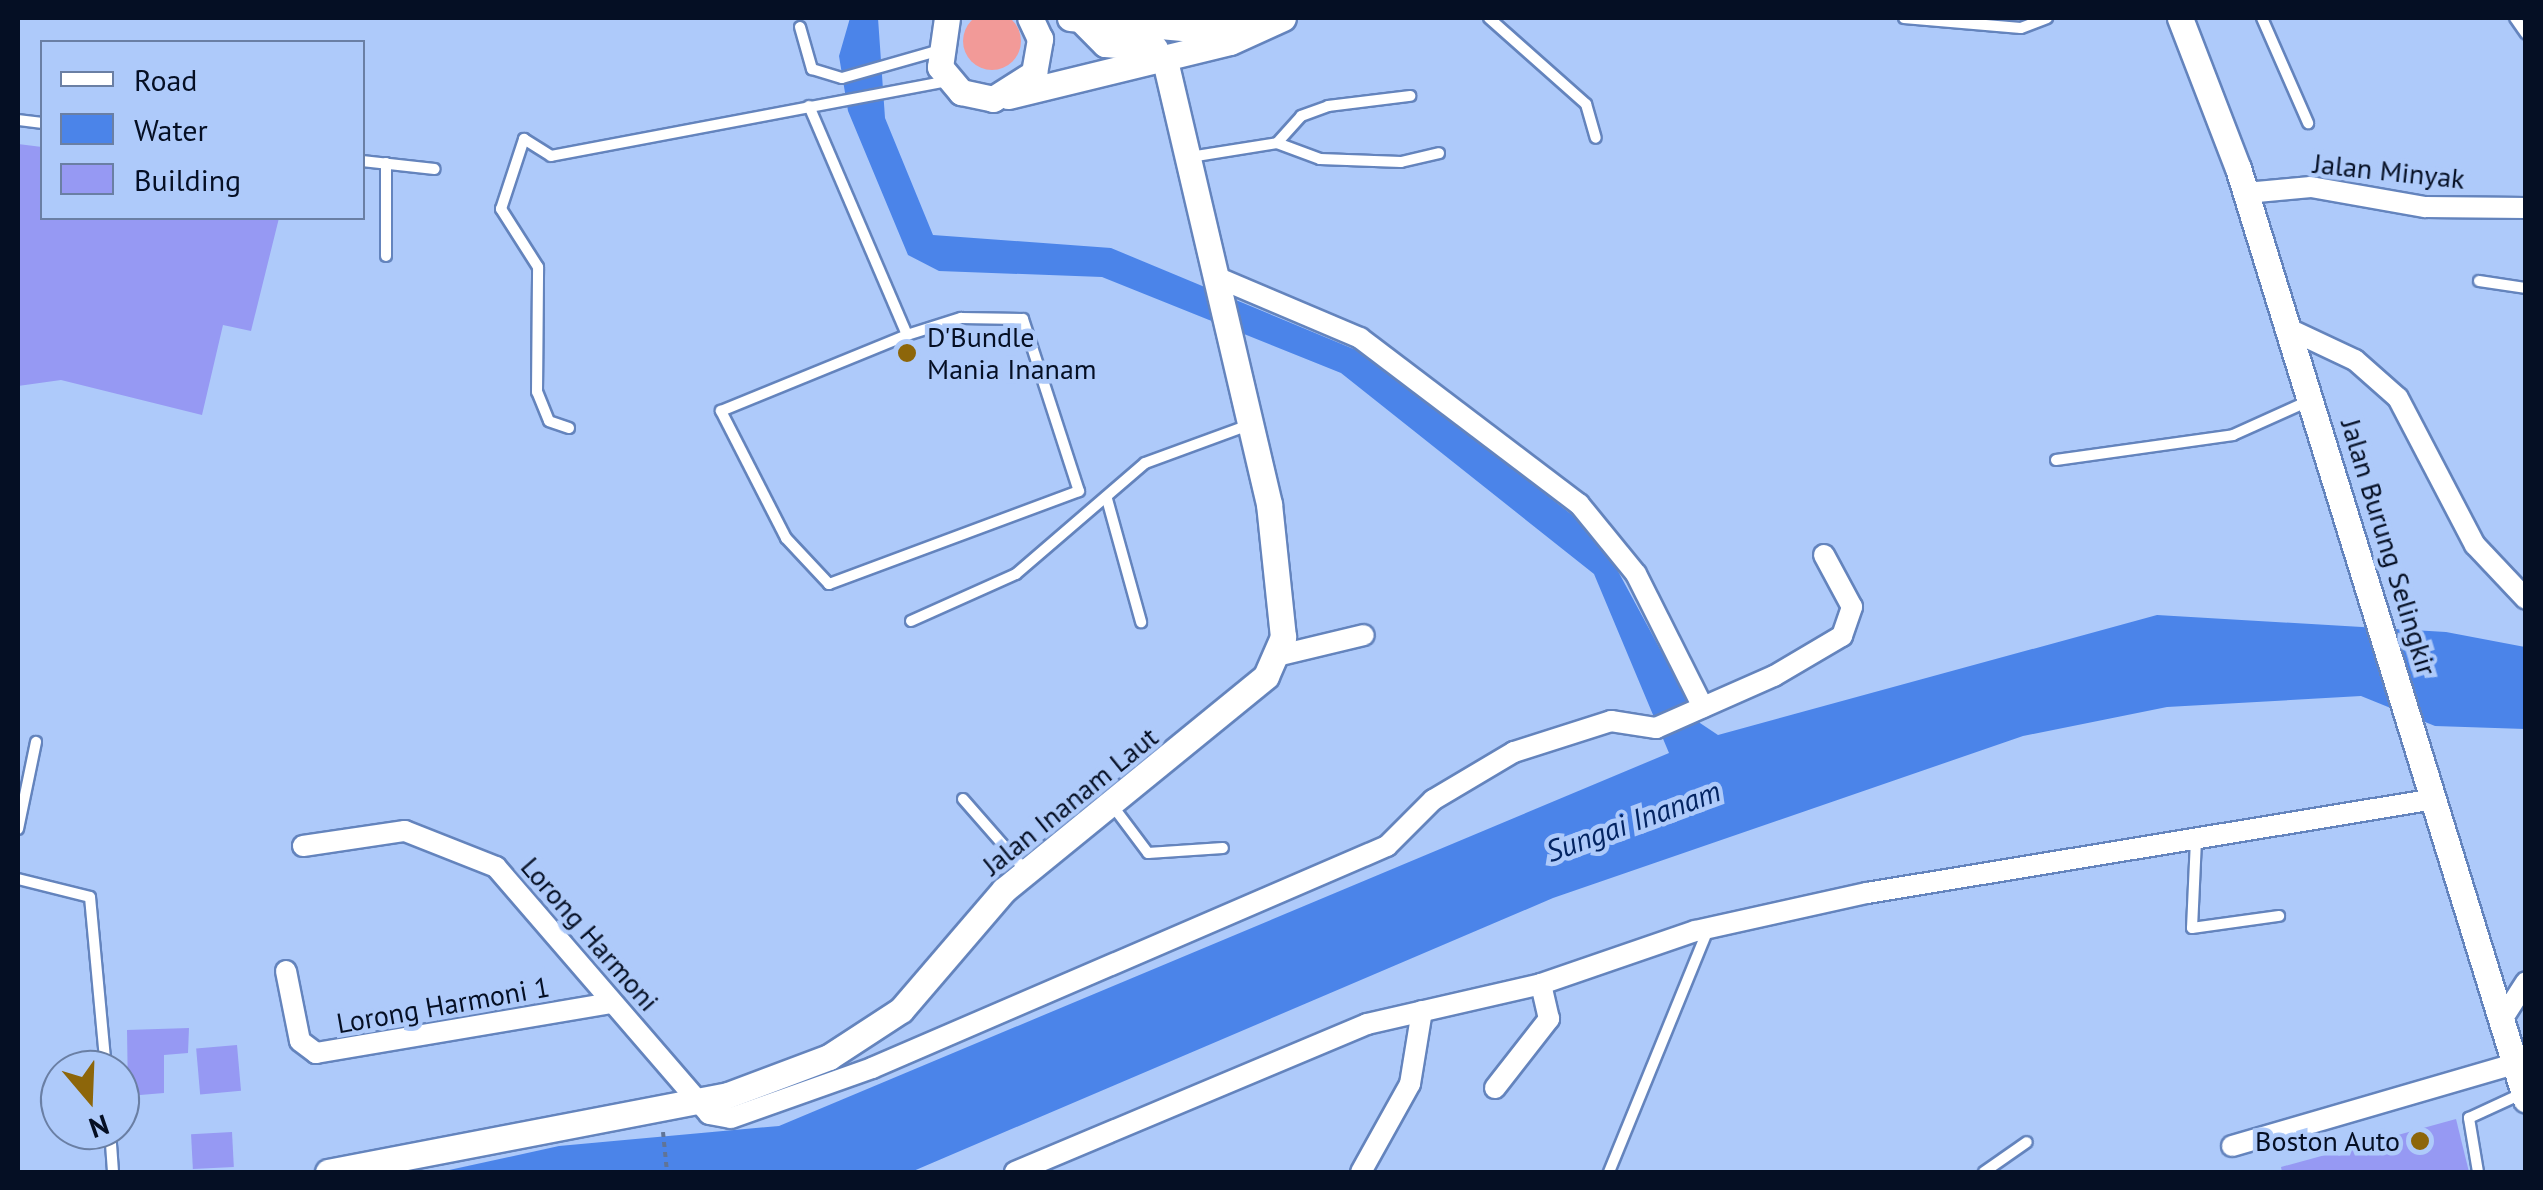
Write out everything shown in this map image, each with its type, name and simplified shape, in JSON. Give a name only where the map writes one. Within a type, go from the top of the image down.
[{"type":"street","points":[[1008,96],[1040,56],[1030,18]]},
{"type":"street","points":[[1076,18],[1194,29],[1260,18]]},
{"type":"street","points":[[1076,18],[1105,44],[1154,47],[1164,57],[1254,423],[1278,564],[1280,655],[1364,635]]},
{"type":"street","points":[[942,28],[949,81],[976,98],[1008,96],[1164,57],[1283,18]]},
{"type":"street","name":"Jalan Burung Selingkir","points":[[2180,18],[2246,193],[2312,400],[2524,1097]]},
{"type":"street","name":"Jalan Minyak","points":[[2246,193],[2312,187],[2426,207],[2526,208]]},
{"type":"street","points":[[1221,279],[1360,338],[1579,504],[1636,574],[1703,708]]},
{"type":"street","points":[[2289,329],[2355,360],[2398,398],[2474,545],[2526,599]]},
{"type":"street","points":[[695,1098],[710,1114],[767,1110],[1387,846],[1433,800],[1514,752],[1611,721],[1656,728],[1703,708],[1842,636],[1852,607],[1824,555]]},
{"type":"street","name":"Jalan Inanam Laut","points":[[328,1172],[778,1080],[864,1038],[901,1010],[1028,872],[1251,694],[1280,655]]},
{"type":"street","points":[[1015,1172],[1272,1060],[1422,1011],[1540,984],[1708,928],[2435,799]]},
{"type":"street","name":"Lorong Harmoni","points":[[303,846],[406,831],[474,854],[523,890],[612,1003],[695,1098]]},
{"type":"street","name":"Lorong Harmoni 1","points":[[286,971],[300,1042],[316,1053],[612,1003]]},
{"type":"street","points":[[2502,1021],[2526,982]]},
{"type":"street","points":[[1495,1088],[1548,1019],[1540,984]]},
{"type":"street","points":[[1361,1172],[1410,1084],[1422,1011]]},
{"type":"street","points":[[2232,1146],[2514,1064]]},
{"type":"lane","points":[[1489,18],[1586,104],[1596,138]]},
{"type":"lane","points":[[1904,18],[2021,28],[2047,18]]},
{"type":"lane","points":[[2262,18],[2308,123]]},
{"type":"lane","points":[[2515,18],[2526,34]]},
{"type":"lane","points":[[800,27],[812,69],[842,78],[885,70],[942,28]]},
{"type":"lane","points":[[568,428],[549,421],[537,392],[538,267],[501,209],[524,139],[552,156],[949,81]]},
{"type":"lane","points":[[1277,143],[1301,116],[1328,106],[1410,96]]},
{"type":"lane","points":[[809,106],[906,335]]},
{"type":"lane","points":[[1190,157],[1277,143],[1320,159],[1401,162],[1440,153]]},
{"type":"lane","points":[[365,161],[435,169]]},
{"type":"lane","points":[[386,163],[386,256]]},
{"type":"lane","points":[[2478,282],[2526,288]]},
{"type":"lane","points":[[960,318],[1023,320],[1080,490],[828,584],[786,538],[721,411],[906,335],[960,318]]},
{"type":"lane","points":[[2056,460],[2233,435],[2312,400]]},
{"type":"lane","points":[[911,621],[1016,574],[1107,500],[1145,463],[1254,423]]},
{"type":"lane","points":[[1107,500],[1140,622]]},
{"type":"lane","points":[[18,829],[36,742]]},
{"type":"lane","points":[[963,799],[1028,872]]},
{"type":"lane","points":[[1112,804],[1148,852],[1223,848]]},
{"type":"lane","points":[[2196,840],[2192,928],[2279,916]]},
{"type":"lane","points":[[18,879],[90,897],[104,1050]]},
{"type":"lane","points":[[1609,1172],[1708,928]]},
{"type":"lane","points":[[2478,1172],[2469,1118],[2524,1097]]},
{"type":"lane","points":[[1984,1172],[2027,1142]]},
{"type":"path","points":[[662,1120],[667,1172]]},
{"type":"shaded area","points":[[992,12],[1013,20],[1021,41],[1013,62],[992,70],[971,62],[963,41],[971,20]]},
{"type":"water","name":"Sungai Inanam","points":[[850,18],[878,18],[885,118],[933,235],[1111,248],[1368,355],[1599,536],[1700,723],[1718,735],[2157,615],[2446,632],[2525,647],[2525,729],[2435,726],[2361,696],[2167,707],[2023,736],[1553,898],[911,1172],[440,1172],[559,1146],[779,1126],[1669,753],[1594,574],[1341,373],[1102,277],[939,271],[908,255],[848,111],[839,56]]},
{"type":"building","points":[[18,144],[40,147],[40,220],[279,220],[251,331],[223,325],[202,415],[61,380],[18,386]]},
{"type":"building","points":[[189,1028],[188,1053],[164,1055],[164,1093],[140,1095],[140,1050],[127,1050],[127,1030]]},
{"type":"building","points":[[237,1045],[241,1091],[200,1094],[196,1049]]},
{"type":"building","name":"Boston Auto","points":[[2456,1119],[2469,1172],[2282,1172],[2281,1167]]},
{"type":"building","points":[[232,1132],[234,1167],[193,1169],[191,1134]]},
{"type":"place","name":"D'Bundle Mania Inanam","points":[[907,353]]},
{"type":"place","name":"Boston Auto","points":[[2420,1141]]}]
